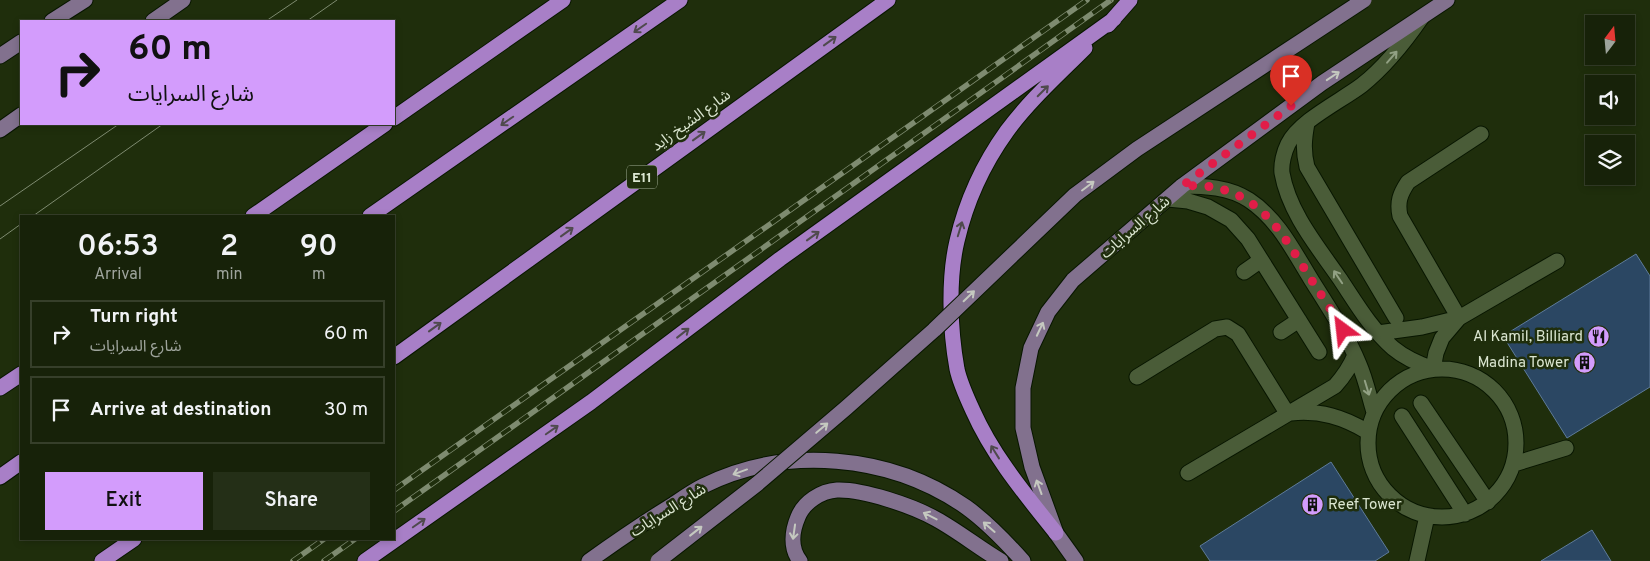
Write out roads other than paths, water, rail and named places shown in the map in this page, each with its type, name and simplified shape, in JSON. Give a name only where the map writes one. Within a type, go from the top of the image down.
[{"type":"highway","points":[[395,117],[563,0]]},
{"type":"highway","points":[[371,215],[680,0]]},
{"type":"highway","name":"شارع الشيخ زايد","points":[[395,356],[888,0]]},
{"type":"highway","points":[[1056,532],[1013,480],[994,451],[964,391],[958,370],[951,302],[957,242],[965,213],[990,156],[1007,131],[1028,106],[1114,19],[1130,0]]},
{"type":"highway","points":[[395,540],[591,402],[780,260],[1114,19]]},
{"type":"highway","points":[[254,215],[385,125]]},
{"type":"highway","points":[[0,388],[20,375]]},
{"type":"highway","points":[[0,477],[20,463]]},
{"type":"highway","points":[[102,561],[133,540]]},
{"type":"highway","points":[[365,561],[395,540]]},
{"type":"main road","points":[[54,20],[85,0]]},
{"type":"main road","points":[[154,20],[183,0]]},
{"type":"main road","name":"شارع السرايات","points":[[658,561],[757,484],[846,408],[934,330],[1075,196],[1145,144],[1364,0]]},
{"type":"main road","name":"شارع السرايات","points":[[1076,561],[1056,532],[1032,467],[1023,428],[1023,388],[1031,348],[1048,312],[1073,280],[1182,186],[1322,84],[1448,0]]},
{"type":"main road","points":[[0,56],[20,43]]},
{"type":"main road","points":[[0,130],[20,116]]},
{"type":"main road","name":"شارع السرايات","points":[[589,561],[703,486],[746,470],[791,461],[837,460],[882,468],[926,484],[966,507],[1000,536],[1024,561]]},
{"type":"main road","points":[[800,561],[793,543],[794,528],[800,513],[815,498],[837,490],[878,497],[919,510],[1001,561]]},
{"type":"lane","points":[[1423,16],[1405,42],[1384,66],[1361,86],[1296,132],[1288,142],[1283,155],[1282,171],[1285,187],[1304,228],[1378,333],[1394,349],[1413,362],[1433,369],[1458,370],[1481,380],[1499,396],[1512,416],[1517,440],[1514,464],[1504,485],[1488,502],[1477,509],[1465,514],[1440,518],[1409,510],[1394,500],[1381,486],[1372,469],[1367,451],[1368,432],[1374,412],[1388,391],[1409,376],[1433,369]]},
{"type":"lane","points":[[1307,123],[1304,145],[1307,166],[1343,216],[1377,273],[1396,318]]},
{"type":"lane","points":[[1459,318],[1400,216],[1397,204],[1401,192],[1408,182],[1481,134]]},
{"type":"lane","points":[[1182,186],[1204,186],[1226,190],[1248,200],[1268,215],[1283,234],[1337,319],[1355,355],[1374,412]]},
{"type":"lane","points":[[1168,199],[1188,201],[1208,207],[1231,220],[1248,239],[1319,352]]},
{"type":"lane","points":[[1244,272],[1261,260]]},
{"type":"lane","points":[[1378,333],[1422,327],[1459,318],[1557,261]]},
{"type":"lane","points":[[1433,369],[1436,353],[1442,338],[1459,318]]},
{"type":"lane","points":[[1281,332],[1299,320]]},
{"type":"lane","points":[[1137,377],[1215,329],[1227,327],[1238,334],[1287,413]]},
{"type":"lane","points":[[1188,473],[1335,386],[1350,366],[1355,355]]},
{"type":"lane","points":[[1421,403],[1488,502]]},
{"type":"lane","points":[[1287,413],[1318,413],[1334,416],[1352,422],[1368,432]]},
{"type":"lane","points":[[1402,416],[1465,514]]},
{"type":"lane","points":[[1514,464],[1566,448]]},
{"type":"lane","points":[[1418,561],[1427,516]]},
{"type":"tram line","points":[[267,20],[297,0]]},
{"type":"tram line","points":[[308,20],[337,0]]},
{"type":"tram line","points":[[0,206],[118,125]]},
{"type":"tram line","points":[[34,215],[162,125]]},
{"type":"tram line","points":[[0,239],[20,225]]},
{"type":"railway","points":[[395,489],[1087,0]]},
{"type":"railway","points":[[395,510],[1111,0]]},
{"type":"railway","points":[[293,561],[323,540]]},
{"type":"railway","points":[[324,561],[354,540]]},
{"type":"place","name":"Al Kamil, Billiard","points":[[1599,336]]},
{"type":"place","name":"Madina Tower","points":[[1585,362]]},
{"type":"place","name":"Reef Tower","points":[[1312,504]]}]
